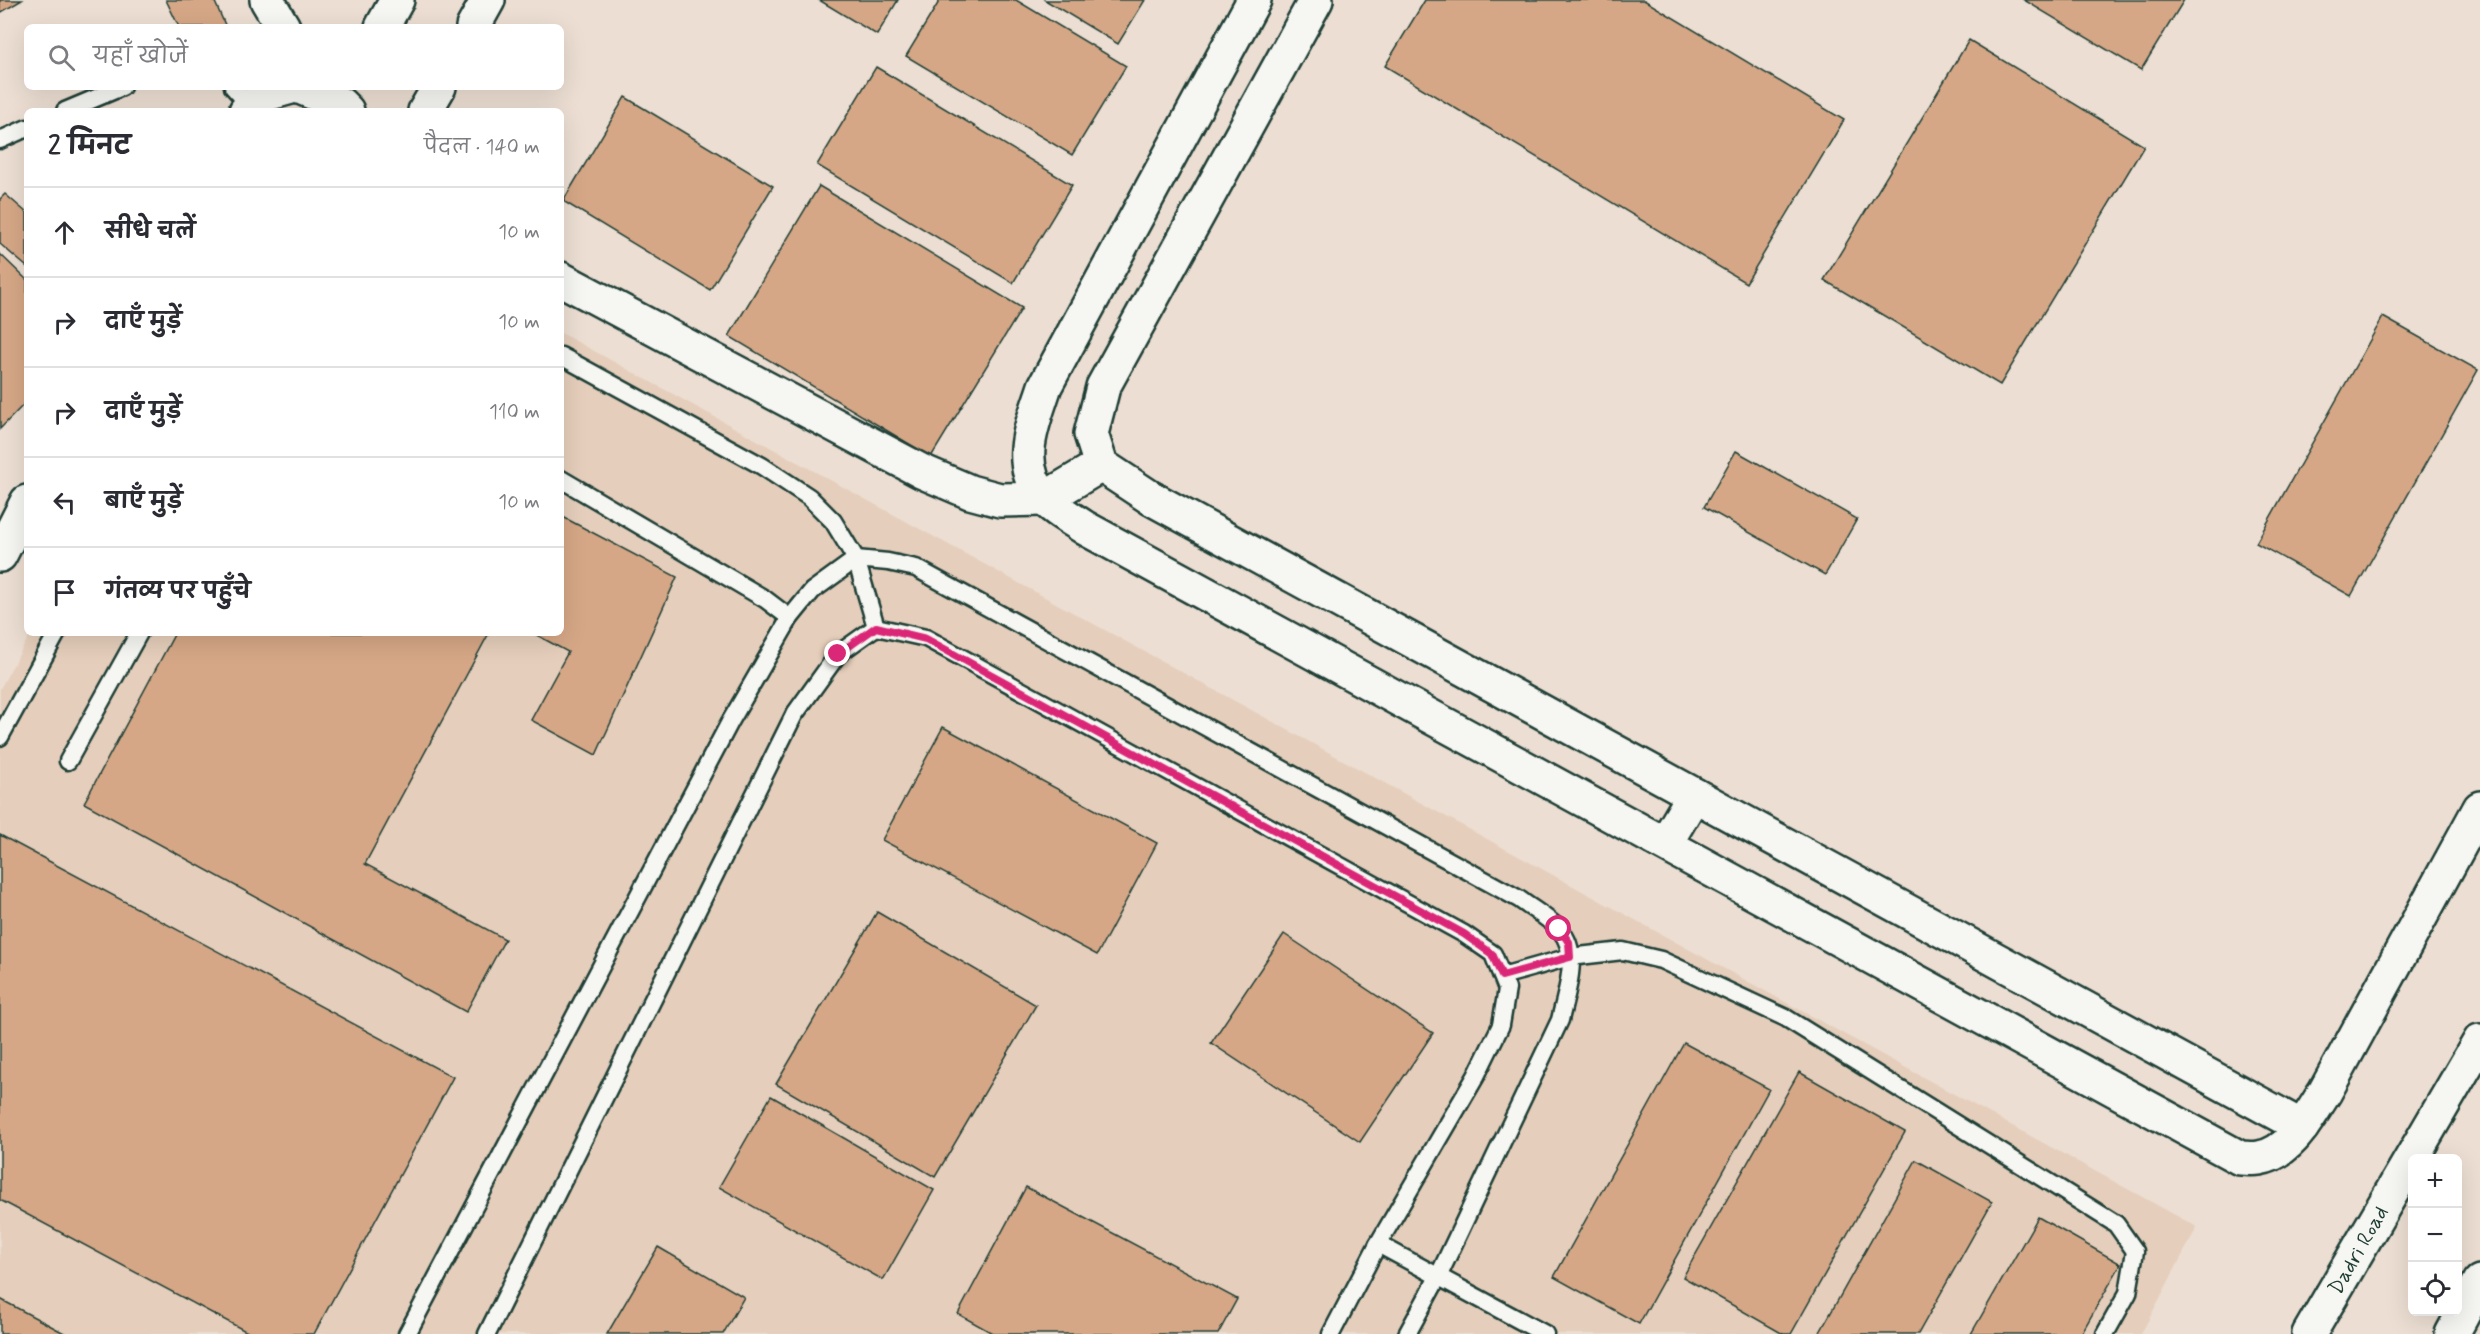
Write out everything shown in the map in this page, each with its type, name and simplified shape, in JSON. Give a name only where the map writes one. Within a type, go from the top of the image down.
[{"type":"street","points":[[267,0],[281,24]]},
{"type":"street","points":[[384,24],[397,0]]},
{"type":"street","points":[[475,24],[488,0]]},
{"type":"street","points":[[1254,0],[1045,386],[1028,440],[1030,479],[1044,499],[1085,528],[2240,1158],[2260,1158],[2281,1149],[2302,1127],[2325,1092],[2480,808]]},
{"type":"street","points":[[1316,0],[1103,387],[1091,434],[1101,465],[1150,498],[2302,1127]]},
{"type":"street","points":[[244,102],[280,90]]},
{"type":"street","points":[[310,90],[345,101]]},
{"type":"street","points":[[427,108],[437,90]]},
{"type":"street","points":[[564,281],[921,471],[970,492],[1000,500],[1044,499],[1101,465]]},
{"type":"street","points":[[2,544],[24,507]]},
{"type":"street","points":[[1665,844],[1694,795]]},
{"type":"street","name":"Dadri Road","points":[[2309,1334],[2480,1041]]},
{"type":"street","points":[[2452,1334],[2480,1282]]},
{"type":"lane","points":[[72,108],[115,90]]},
{"type":"lane","points":[[0,141],[24,129]]},
{"type":"lane","points":[[564,358],[762,466],[809,497],[833,521],[856,559],[876,627]]},
{"type":"lane","points":[[564,481],[765,599],[790,618]]},
{"type":"lane","points":[[406,1334],[730,722],[790,618],[812,591],[856,559],[916,568],[1519,899],[1559,929],[1569,942],[1569,977],[1560,1020],[1438,1277],[1407,1334]]},
{"type":"lane","points":[[487,1334],[794,715],[838,654],[876,627],[926,639],[1464,934],[1492,954],[1507,989],[1501,1025],[1476,1076],[1378,1244],[1331,1334]]},
{"type":"lane","points":[[0,737],[55,636]]},
{"type":"lane","points":[[68,760],[137,636]]},
{"type":"lane","points":[[1502,976],[1570,957],[1623,951],[1661,960],[1786,1018],[2116,1224],[2135,1251],[2128,1293],[2105,1334]]},
{"type":"lane","points":[[1378,1244],[1545,1334]]},
{"type":"shaded area","points":[[564,335],[2197,1227],[2141,1334],[0,1334],[0,689],[29,636],[564,636]]},
{"type":"building","points":[[0,0],[22,0],[0,13]]},
{"type":"building","points":[[166,0],[214,0],[225,24],[178,24]]},
{"type":"building","points":[[819,0],[898,0],[877,35]]},
{"type":"building","points":[[940,0],[1016,0],[1126,66],[1072,155],[906,56]]},
{"type":"building","points":[[1045,0],[1145,0],[1118,44]]},
{"type":"building","points":[[1425,0],[1644,0],[1844,120],[1746,283],[1385,66]]},
{"type":"building","points":[[2024,0],[2184,0],[2141,70]]},
{"type":"building","points":[[1969,40],[2144,146],[2000,385],[1824,280]]},
{"type":"building","points":[[876,67],[1072,185],[1013,283],[817,165]]},
{"type":"building","points":[[625,97],[773,186],[710,290],[564,202]]},
{"type":"building","points":[[819,186],[1022,308],[931,457],[729,336]]},
{"type":"building","points":[[5,194],[24,210],[24,264],[0,244],[0,199]]},
{"type":"building","points":[[0,254],[24,277],[24,404],[0,429]]},
{"type":"building","points":[[2383,317],[2478,370],[2351,596],[2256,543]]},
{"type":"building","points":[[1736,451],[1857,519],[1825,575],[1704,507]]},
{"type":"building","points":[[564,518],[677,577],[596,755],[531,720],[568,652],[539,636],[564,636]]},
{"type":"building","points":[[173,636],[487,636],[365,864],[505,939],[466,1012],[84,803]]},
{"type":"building","points":[[943,727],[1157,843],[1097,955],[882,840]]},
{"type":"building","points":[[0,835],[453,1077],[314,1334],[251,1334],[0,1200]]},
{"type":"building","points":[[877,912],[1036,1005],[935,1177],[776,1084]]},
{"type":"building","points":[[1284,934],[1433,1033],[1360,1142],[1211,1043]]},
{"type":"building","points":[[1684,1043],[1769,1089],[1639,1324],[1554,1277]]},
{"type":"building","points":[[1799,1072],[1905,1132],[1791,1334],[1783,1334],[1683,1277]]},
{"type":"building","points":[[771,1096],[934,1190],[883,1280],[719,1187]]},
{"type":"building","points":[[1916,1160],[1992,1202],[1918,1334],[1819,1334]]},
{"type":"building","points":[[1026,1187],[1237,1299],[1218,1334],[994,1334],[958,1314]]},
{"type":"building","points":[[2038,1217],[2121,1264],[2081,1334],[1971,1334]]},
{"type":"building","points":[[658,1247],[744,1297],[723,1334],[607,1334]]},
{"type":"building","points":[[0,1299],[66,1334],[0,1334]]},
{"type":"route","points":[[838,654],[876,627],[926,639],[1464,934],[1492,954],[1502,976],[1570,957],[1569,942],[1559,929]]}]
